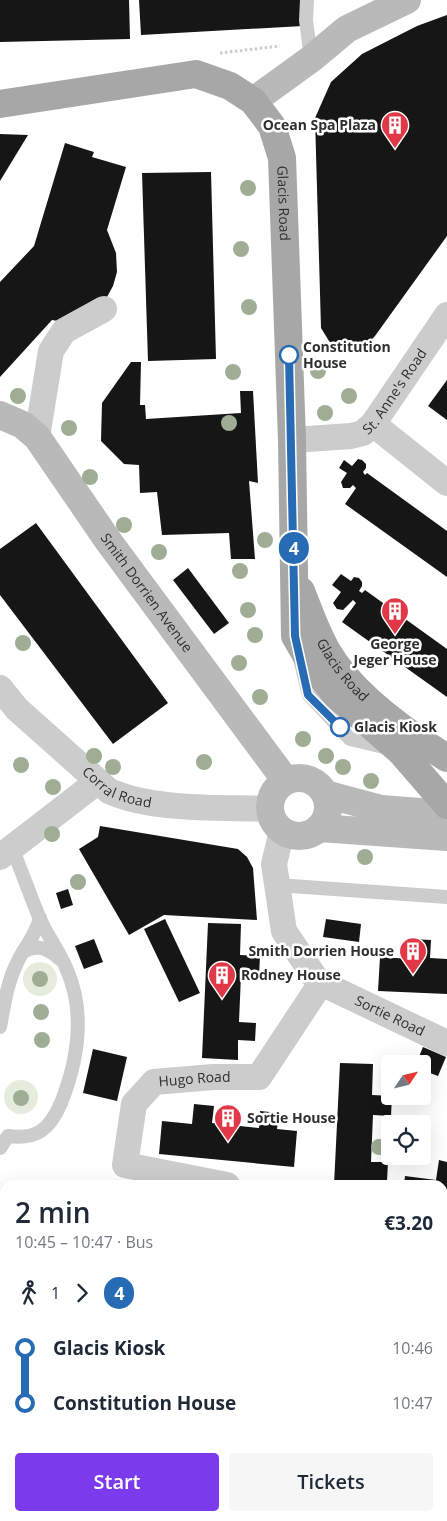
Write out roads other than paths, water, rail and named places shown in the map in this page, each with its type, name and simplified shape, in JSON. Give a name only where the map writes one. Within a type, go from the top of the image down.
[{"type":"main road","name":"Glacis Road","points":[[0,104],[196,74],[230,86],[253,101],[272,126],[282,158],[292,440],[295,636],[310,662],[336,695],[402,752],[447,805]]},
{"type":"main road","name":"Glacis Road","points":[[295,575],[327,652],[351,685],[414,737],[447,758]]},
{"type":"street","points":[[253,101],[311,59],[347,29],[408,0]]},
{"type":"street","points":[[37,437],[51,351],[64,331],[104,309]]},
{"type":"street","name":"St. Anne's Road","points":[[292,440],[351,436],[363,433],[373,424],[447,315]]},
{"type":"street","name":"Smith Dorrien Avenue","points":[[0,415],[23,425],[37,437],[109,542],[286,781]]},
{"type":"street","points":[[373,424],[447,483]]},
{"type":"street","name":"Corral Road","points":[[0,688],[17,709],[110,791],[125,798],[276,820]]},
{"type":"street","points":[[303,778],[312,781],[320,786],[325,794],[328,812],[325,821],[311,834],[291,835],[276,820],[274,792],[279,785],[286,781],[303,778]]},
{"type":"street","points":[[6,852],[98,782]]},
{"type":"street","points":[[325,794],[381,809],[447,814]]},
{"type":"street","name":"Sortie Road","points":[[276,820],[274,864],[284,931],[314,976],[321,983],[447,1043]]},
{"type":"street","points":[[319,828],[447,837]]},
{"type":"street","name":"Hugo Road","points":[[202,1180],[125,1165],[134,1104],[154,1082],[213,1077],[259,1077],[321,983]]},
{"type":"lane","points":[[307,0],[306,20],[311,59]]},
{"type":"lane","points":[[0,1148],[4,1132],[22,1138],[33,1136],[42,1131],[53,1119],[67,1088],[79,1034],[79,1013],[68,970],[6,852]]},
{"type":"lane","points":[[277,885],[447,897]]},
{"type":"lane","points":[[0,1027],[10,979],[17,962],[34,937],[40,918]]},
{"type":"lane","points":[[23,952],[36,947],[45,948],[59,959],[68,970]]},
{"type":"place","name":"Ocean Spa Plaza","points":[[395,149]]},
{"type":"place","name":"Constitution House","points":[[289,355]]},
{"type":"place","name":"George Jeger House","points":[[395,635]]},
{"type":"place","name":"Glacis Kiosk","points":[[340,727]]},
{"type":"place","name":"Smith Dorrien House","points":[[413,975]]},
{"type":"place","name":"Rodney House","points":[[222,999]]},
{"type":"place","name":"Sortie House","points":[[228,1142]]}]
